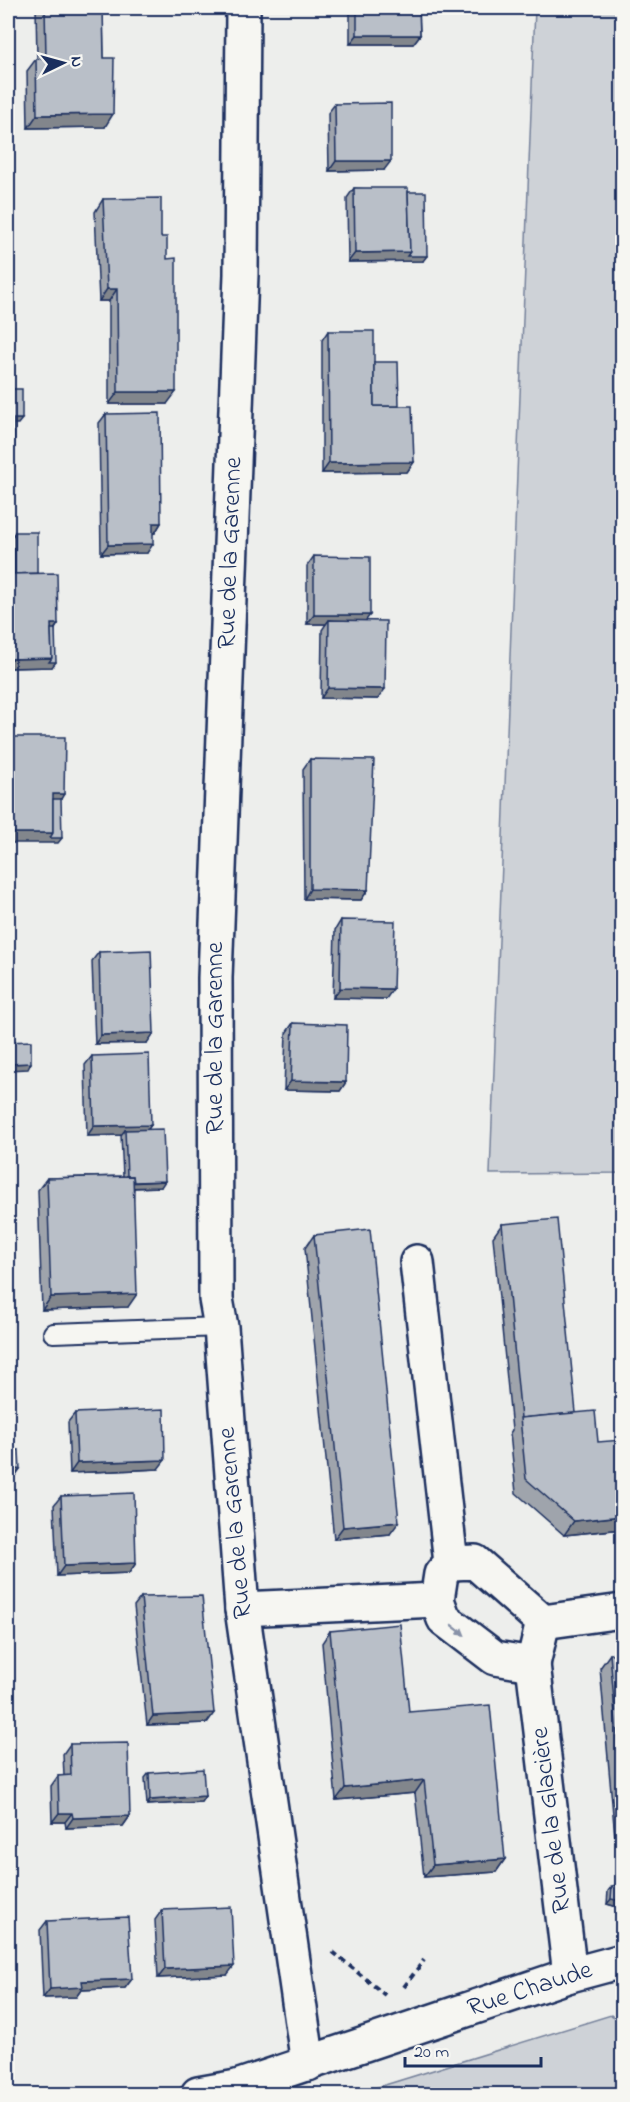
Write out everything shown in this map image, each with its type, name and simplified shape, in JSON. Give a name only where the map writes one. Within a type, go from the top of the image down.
[{"type":"street","name":"Rue de la Garenne","points":[[243,8],[241,274],[215,978],[216,1299],[221,1327],[242,1609],[308,2064]]},
{"type":"street","points":[[417,1262],[452,1563]]},
{"type":"street","points":[[533,1664],[495,1658],[444,1619],[437,1600],[441,1574],[452,1563],[475,1562],[543,1622],[622,1611]]},
{"type":"street","points":[[242,1609],[437,1600]]},
{"type":"street","name":"Rue de la Glacière","points":[[543,1622],[533,1664],[570,1975]]},
{"type":"street","name":"Rue Chaude","points":[[198,2094],[237,2091],[421,2025],[570,1975],[622,1961]]},
{"type":"lane","points":[[53,1333],[221,1327]]},
{"type":"path","points":[[286,1913],[421,2025]]},
{"type":"path","points":[[393,2002],[424,1960]]},
{"type":"shaded area","points":[[535,8],[622,8],[622,1173],[490,1174]]},
{"type":"shaded area","points":[[611,2015],[622,2023],[622,2094],[356,2094]]},
{"type":"building","points":[[45,8],[103,8],[104,58],[114,58],[113,114],[37,115],[36,59],[46,58]]},
{"type":"building","points":[[357,8],[419,8],[420,35],[357,35]]},
{"type":"building","points":[[391,103],[391,161],[336,161],[335,104]]},
{"type":"building","points":[[354,188],[408,188],[410,252],[355,253]]},
{"type":"building","points":[[408,192],[426,192],[427,256],[407,256],[410,252]]},
{"type":"building","points":[[161,198],[161,237],[167,237],[167,259],[176,258],[176,392],[118,392],[117,289],[107,289],[103,199]]},
{"type":"building","points":[[328,331],[374,331],[374,406],[412,406],[414,462],[329,463]]},
{"type":"building","points":[[374,362],[398,362],[399,406],[374,406]]},
{"type":"building","points":[[8,389],[22,389],[22,419],[14,419],[14,467],[8,467]]},
{"type":"building","points":[[160,413],[161,523],[153,523],[153,544],[108,545],[106,414]]},
{"type":"building","points":[[15,532],[37,532],[37,573],[15,574]]},
{"type":"building","points":[[314,556],[370,557],[370,615],[314,615]]},
{"type":"building","points":[[57,573],[58,624],[51,624],[52,658],[8,659],[8,574]]},
{"type":"building","points":[[329,620],[386,621],[385,689],[328,688]]},
{"type":"building","points":[[51,629],[55,629],[56,662],[49,662],[52,658]]},
{"type":"building","points":[[8,737],[65,737],[64,794],[53,794],[53,833],[8,833]]},
{"type":"building","points":[[310,759],[374,760],[368,890],[310,889]]},
{"type":"building","points":[[53,799],[61,799],[62,838],[50,838],[53,833]]},
{"type":"building","points":[[341,920],[395,921],[393,989],[340,988]]},
{"type":"building","points":[[151,950],[154,1033],[101,1035],[99,952]]},
{"type":"building","points":[[293,1023],[347,1025],[346,1082],[291,1081]]},
{"type":"building","points":[[31,1041],[31,1063],[8,1064],[8,1042]]},
{"type":"building","points":[[149,1054],[151,1125],[94,1126],[92,1056]]},
{"type":"building","points":[[163,1129],[165,1181],[134,1182],[133,1176],[127,1176],[125,1130]]},
{"type":"building","points":[[133,1176],[137,1294],[51,1297],[47,1178]]},
{"type":"building","points":[[557,1219],[576,1413],[521,1418],[502,1224]]},
{"type":"building","points":[[370,1229],[399,1522],[343,1527],[314,1235]]},
{"type":"building","points":[[164,1409],[165,1460],[77,1463],[75,1413]]},
{"type":"building","points":[[595,1411],[598,1442],[622,1440],[622,1516],[574,1521],[526,1479],[520,1418]]},
{"type":"building","points":[[8,1450],[19,1450],[20,1469],[8,1470]]},
{"type":"building","points":[[134,1493],[136,1563],[64,1566],[61,1496]]},
{"type":"building","points":[[202,1596],[214,1713],[153,1716],[141,1597]]},
{"type":"building","points":[[400,1624],[409,1712],[490,1705],[505,1859],[433,1865],[424,1780],[345,1788],[330,1631]]},
{"type":"building","points":[[622,1653],[622,1795],[610,1654]]},
{"type":"building","points":[[128,1743],[130,1816],[73,1818],[72,1813],[59,1813],[58,1776],[71,1775],[70,1744]]},
{"type":"building","points":[[203,1769],[205,1796],[150,1800],[149,1773]]},
{"type":"building","points":[[622,1884],[622,1900],[611,1899],[612,1886]]},
{"type":"building","points":[[231,1907],[234,1966],[165,1969],[162,1910]]},
{"type":"building","points":[[128,1917],[132,1979],[82,1981],[83,1987],[50,1989],[47,1921]]}]
